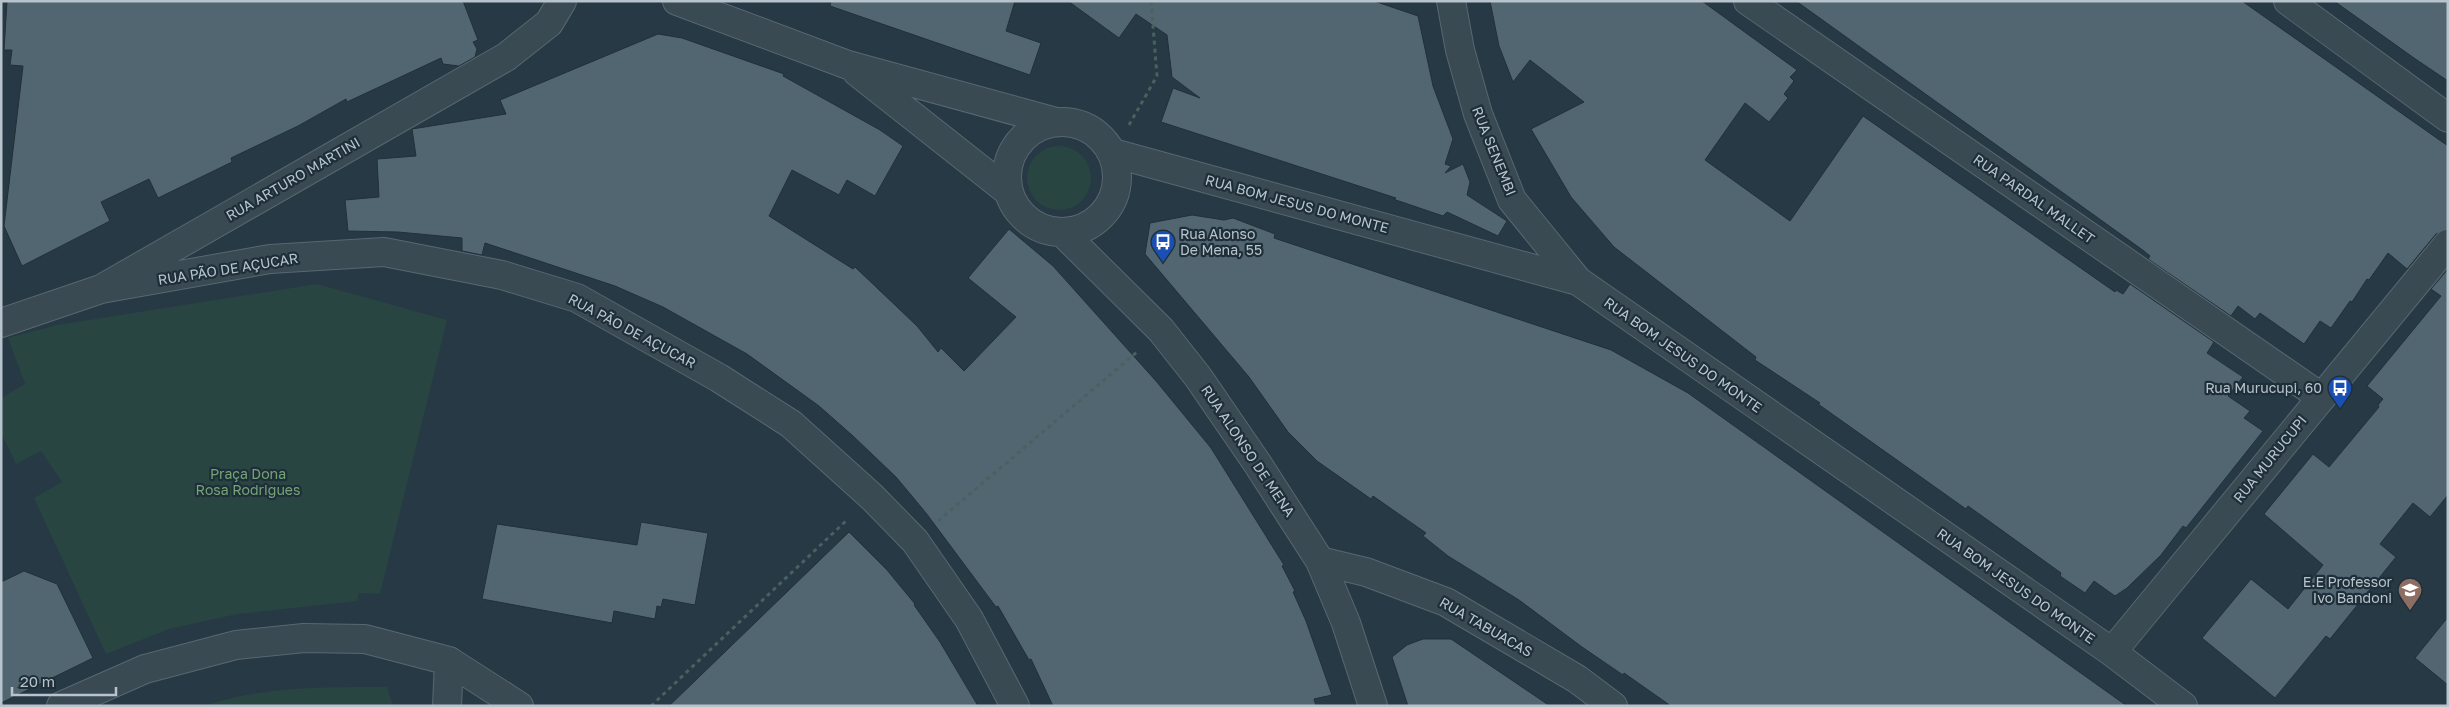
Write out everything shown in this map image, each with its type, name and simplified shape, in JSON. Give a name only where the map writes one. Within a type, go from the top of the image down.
[{"type":"street","name":"RUA ARTURO MARTINI","points":[[1,323],[101,289],[506,57],[550,23],[562,1]]},
{"type":"street","points":[[677,1],[848,65],[1056,122]]},
{"type":"street","name":"RUA SENEMBI","points":[[1451,1],[1460,50],[1478,114],[1512,200],[1578,282]]},
{"type":"street","name":"RUA PARDAL MALLET","points":[[1748,1],[2321,397]]},
{"type":"street","points":[[2288,1],[2448,118]]},
{"type":"street","points":[[848,65],[1009,192]]},
{"type":"street","points":[[1056,122],[1075,122],[1092,130],[1104,141],[1112,154],[1117,169],[1117,184],[1113,200],[1105,213],[1093,223],[1079,230],[1064,233],[1048,231],[1031,223],[1017,210],[1009,192],[1006,173],[1011,154],[1022,138],[1037,127],[1056,122]]},
{"type":"street","name":"RUA BOM JESUS DO MONTE","points":[[1112,154],[1578,282],[2112,652],[2183,706]]},
{"type":"street","name":"RUA ALONSO DE MENA","points":[[1064,233],[1161,330],[1204,385],[1320,561],[1346,623],[1373,706]]},
{"type":"street","name":"RUA MURUCUPI","points":[[2112,652],[2448,244]]},
{"type":"street","name":"RUA PÃO DE AÇUCAR","points":[[101,289],[270,259],[384,252],[502,275],[577,298],[719,378],[791,424],[872,497],[914,541],[970,619],[1014,706]]},
{"type":"street","name":"RUA TABUACAS","points":[[1320,561],[1366,572],[1446,602],[1576,679],[1613,706]]},
{"type":"street","points":[[61,706],[145,669],[246,644],[304,638],[365,639],[450,661],[519,706]]},
{"type":"street","points":[[447,706],[450,661]]},
{"type":"path","points":[[1112,154],[1157,76],[1151,1]]},
{"type":"path","points":[[914,541],[1161,330]]},
{"type":"path","points":[[651,706],[872,497]]},
{"type":"green space","points":[[1053,146],[1065,146],[1082,155],[1089,166],[1091,178],[1089,190],[1082,201],[1065,210],[1053,210],[1041,205],[1032,196],[1027,184],[1027,172],[1032,160],[1041,151]]},
{"type":"green space","name":"Praça Dona Rosa Rodrigues","points":[[317,284],[447,320],[380,594],[359,593],[357,601],[237,614],[169,629],[106,654],[34,498],[62,482],[41,451],[16,464],[1,433],[1,398],[25,384],[8,338],[57,325]]},
{"type":"green space","points":[[387,687],[393,706],[204,706],[226,699],[271,691]]},
{"type":"building","points":[[7,1],[463,1],[478,40],[473,42],[477,49],[475,57],[459,66],[443,64],[441,58],[347,102],[346,99],[298,126],[231,158],[232,162],[158,198],[149,179],[101,202],[110,221],[22,266],[4,226],[23,66],[10,65],[12,50],[4,50]]},
{"type":"building","points":[[831,1],[1015,1],[1006,31],[1041,43],[1030,75],[830,6]]},
{"type":"building","points":[[1068,1],[1374,1],[1418,16],[1433,86],[1453,139],[1445,164],[1451,166],[1445,173],[1463,164],[1470,182],[1467,195],[1507,221],[1498,236],[1447,212],[1443,216],[1393,199],[1396,198],[1161,122],[1173,88],[1200,98],[1172,77],[1167,35],[1136,14],[1119,38]]},
{"type":"building","points":[[1490,1],[1702,1],[1797,70],[1790,77],[1794,81],[1784,94],[1788,98],[1769,122],[1745,103],[1705,160],[1790,221],[1863,116],[2115,292],[2116,290],[2123,294],[2130,284],[2214,342],[2207,353],[2243,377],[2228,396],[2250,411],[2244,418],[2263,431],[2186,528],[2183,526],[2161,555],[2127,588],[2115,596],[2094,581],[2085,593],[2060,576],[2061,573],[1968,506],[1966,509],[1818,404],[1820,403],[1755,360],[1756,357],[1614,247],[1571,197],[1531,129],[1584,102],[1530,60],[1513,82],[1499,46]]},
{"type":"building","points":[[1796,1],[2242,1],[2448,146],[2448,229],[2436,234],[2407,269],[2388,253],[2331,328],[2320,321],[2304,344],[2260,313],[2255,319],[2238,306],[2231,316],[2148,259],[2150,256],[2144,251]]},
{"type":"building","points":[[2334,1],[2448,1],[2448,81],[2414,58]]},
{"type":"building","points":[[658,34],[682,38],[784,74],[783,76],[880,130],[903,146],[875,196],[847,180],[839,195],[792,170],[769,216],[853,269],[855,267],[917,326],[938,352],[941,348],[964,371],[1016,317],[968,278],[1009,229],[1053,266],[1156,381],[1211,448],[1284,565],[1282,566],[1295,591],[1293,592],[1306,621],[1332,695],[1314,699],[1316,706],[1053,706],[1031,659],[1029,660],[998,606],[996,607],[926,513],[896,477],[819,406],[747,354],[663,307],[615,286],[485,243],[482,255],[462,251],[462,238],[398,232],[348,231],[345,200],[379,197],[377,159],[416,156],[412,129],[506,114],[500,100]]},
{"type":"building","points":[[1192,215],[1224,220],[1233,218],[1275,234],[1274,238],[1611,350],[1688,393],[2127,706],[1671,706],[1624,673],[1623,675],[1582,647],[1519,600],[1448,556],[1423,536],[1426,533],[1373,496],[1371,499],[1317,461],[1288,432],[1249,377],[1145,254],[1150,223]]},
{"type":"building","points":[[2448,269],[2448,495],[2430,517],[2413,503],[2380,544],[2396,557],[2330,639],[2326,636],[2275,698],[2202,638],[2251,579],[2288,609],[2323,565],[2264,514],[2313,454],[2329,467],[2379,407],[2378,405],[2383,399],[2367,386],[2441,296],[2431,289]]},
{"type":"building","points":[[641,522],[708,533],[695,605],[663,599],[661,607],[657,606],[655,619],[614,611],[612,623],[482,599],[497,524],[637,545]]},
{"type":"building","points":[[849,532],[887,570],[915,604],[978,706],[669,706]]},
{"type":"building","points":[[24,571],[57,584],[93,658],[1,703],[1,582]]},
{"type":"building","points":[[2448,617],[2448,685],[2415,658]]},
{"type":"building","points":[[1423,639],[1451,639],[1550,706],[1408,706],[1392,657],[1407,645]]},
{"type":"place","name":"Rua Alonso De Mena, 55","points":[[1163,263]]},
{"type":"place","name":"Rua Murucupi, 60","points":[[2340,409]]},
{"type":"place","name":"E.E Professor Ivo Bandoni","points":[[2410,611]]}]
